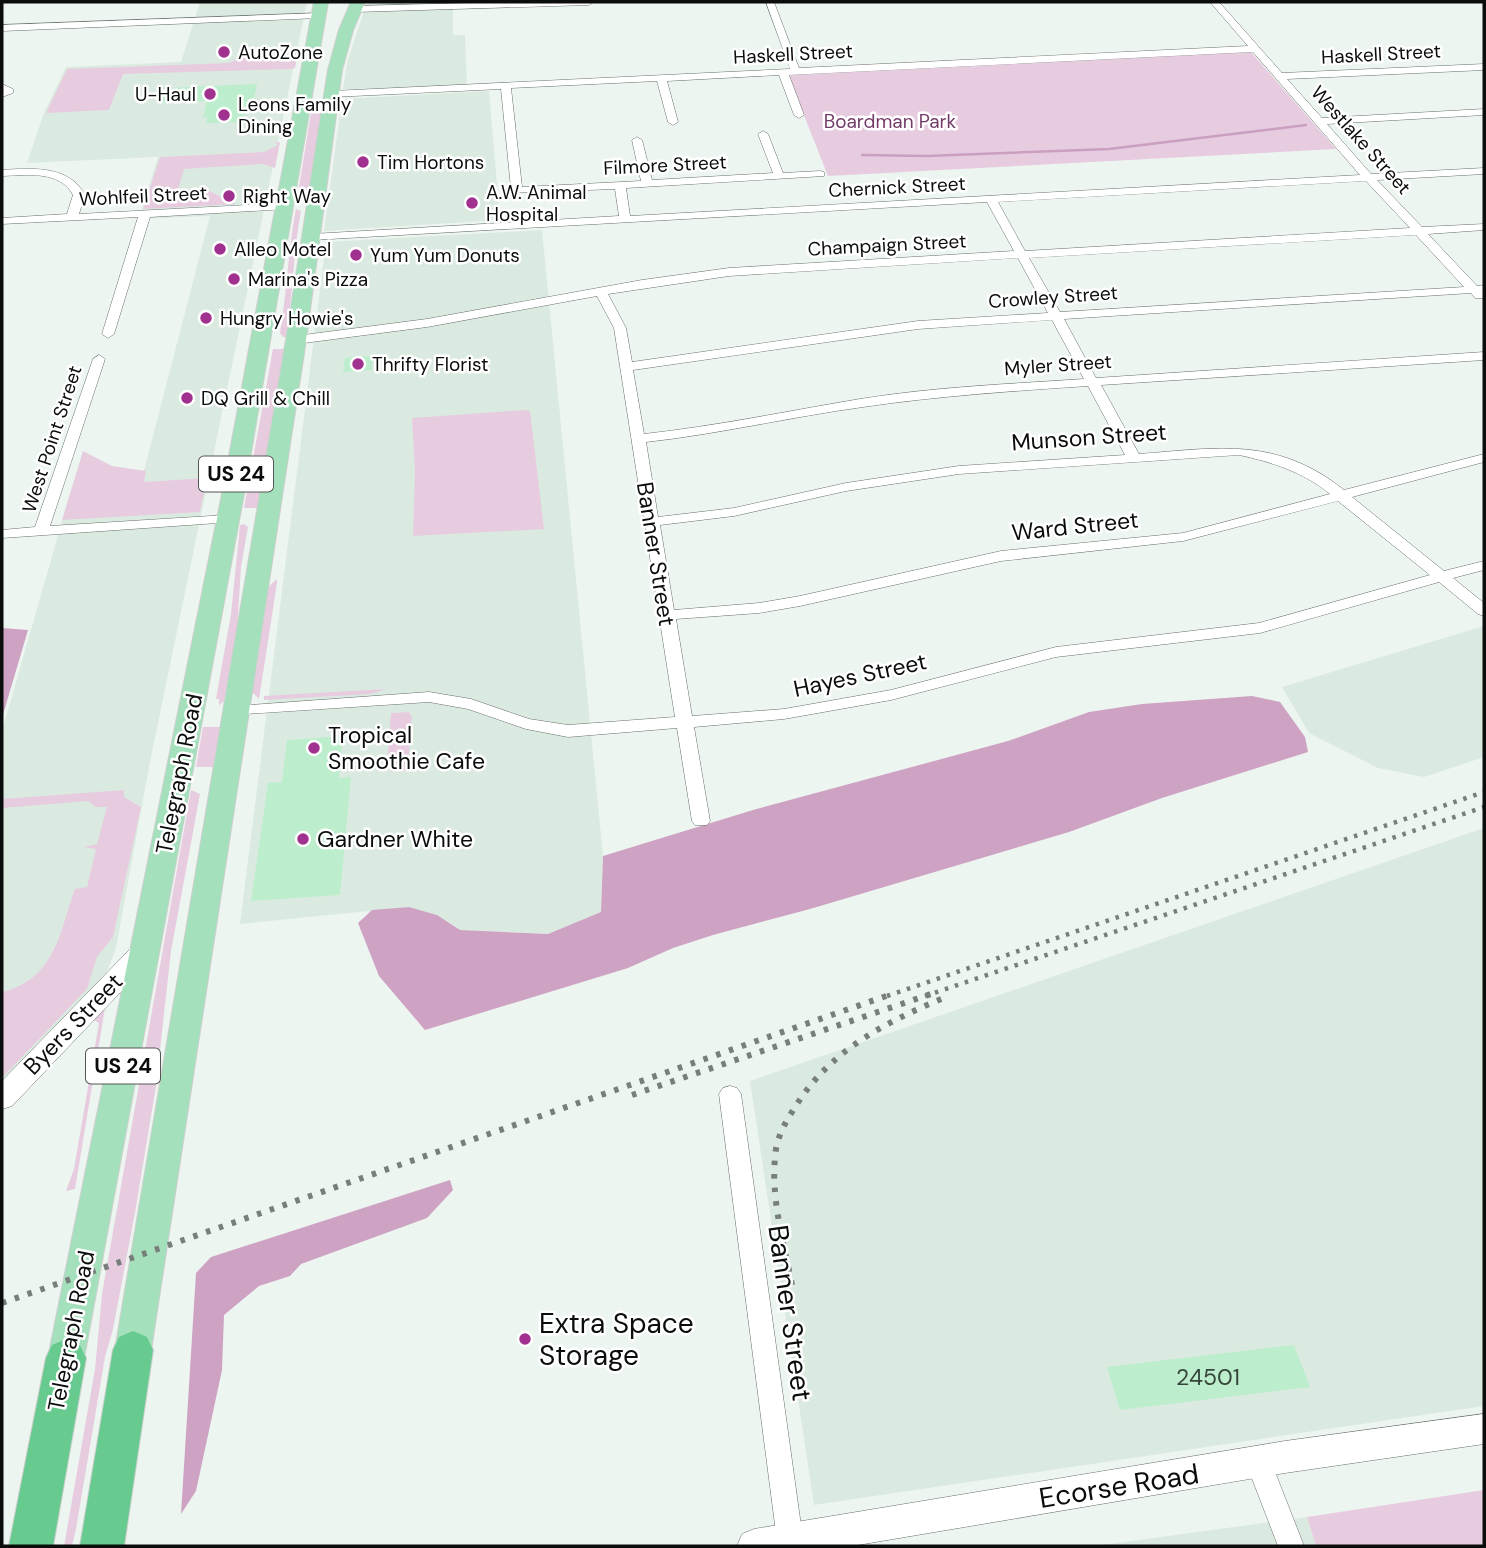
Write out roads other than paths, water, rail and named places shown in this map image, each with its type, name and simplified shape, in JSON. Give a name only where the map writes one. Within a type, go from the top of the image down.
[{"type":"highway","name":"Telegraph Road","points":[[102,1546],[133,1350]]},
{"type":"highway","name":"Telegraph Road","points":[[31,1546],[66,1358]]},
{"type":"main road","name":"Telegraph Road","points":[[133,1350],[180,1073],[197,943],[296,340],[343,7]]},
{"type":"main road","name":"Telegraph Road","points":[[66,1358],[228,519],[319,15]]},
{"type":"main road","points":[[319,15],[329,25],[339,26],[331,58],[336,64]]},
{"type":"main road","points":[[312,58],[319,68],[316,95],[322,97],[332,94]]},
{"type":"main road","points":[[286,206],[304,205],[299,246],[307,262]]},
{"type":"main road","points":[[274,268],[283,281],[276,341],[296,340]]},
{"type":"main road","points":[[228,519],[247,515],[252,517],[245,587],[253,603]]},
{"type":"main road","points":[[218,565],[227,587],[227,613],[209,709],[213,713],[236,711]]},
{"type":"main road","points":[[179,775],[205,772],[224,779]]},
{"type":"main road","name":"Byers Street","points":[[2,1098],[145,950]]},
{"type":"main road","name":"Ecorse Road","points":[[754,1546],[1484,1429]]},
{"type":"street","points":[[343,7],[589,2]]},
{"type":"street","points":[[770,2],[796,72]]},
{"type":"street","name":"Westlake Street","points":[[1214,2],[1369,178],[1479,289],[1484,300]]},
{"type":"street","points":[[2,28],[319,15]]},
{"type":"street","name":"Haskell Street","points":[[332,94],[1255,49]]},
{"type":"street","name":"Haskell Street","points":[[1280,76],[1484,66]]},
{"type":"street","points":[[783,72],[799,116]]},
{"type":"street","points":[[661,78],[673,122]]},
{"type":"street","name":"Filmore Street","points":[[506,86],[514,191],[820,174]]},
{"type":"street","points":[[2,87],[9,91],[2,94]]},
{"type":"street","points":[[1319,121],[1484,112]]},
{"type":"street","points":[[763,134],[779,176]]},
{"type":"street","points":[[637,140],[647,183]]},
{"type":"street","name":"Chernick Street","points":[[312,237],[1484,171]]},
{"type":"street","points":[[2,173],[46,174],[72,183],[79,195],[72,217]]},
{"type":"street","points":[[620,185],[625,220]]},
{"type":"street","points":[[990,199],[1133,456]]},
{"type":"street","name":"Wohlfeil Street","points":[[2,221],[286,206]]},
{"type":"street","points":[[108,334],[145,213]]},
{"type":"street","name":"Champaign Street","points":[[296,340],[427,323],[729,272],[1484,227]]},
{"type":"street","name":"Crowley Street","points":[[626,367],[698,359],[876,330],[1479,289]]},
{"type":"street","name":"Banner Street","points":[[601,292],[617,317],[701,821]]},
{"type":"street","name":"Myler Street","points":[[638,439],[711,431],[903,397],[1484,356]]},
{"type":"street","name":"West Point Street","points":[[41,531],[99,359]]},
{"type":"street","name":"Munson Street","points":[[650,522],[734,512],[846,487],[932,473],[1218,451],[1256,454],[1303,469],[1342,496],[1484,611]]},
{"type":"street","name":"Ward Street","points":[[666,615],[759,608],[800,601],[1001,556],[1183,537],[1484,458]]},
{"type":"street","points":[[2,534],[228,519]]},
{"type":"street","name":"Hayes Street","points":[[236,711],[429,697],[471,704],[526,724],[555,730],[684,723],[797,712],[865,701],[1027,659],[1091,647],[1211,636],[1260,628],[1484,565]]},
{"type":"street","name":"Banner Street","points":[[730,1094],[790,1541]]},
{"type":"street","points":[[1259,1463],[1291,1546]]},
{"type":"waterway","points":[[862,155],[927,156],[1109,149],[1306,125]]},
{"type":"railway","points":[[887,996],[1484,792]]},
{"type":"railway","points":[[925,996],[1484,807]]},
{"type":"railway","points":[[2,1303],[892,994]]},
{"type":"railway","points":[[632,1095],[931,994]]},
{"type":"railway","points":[[792,1285],[779,1222],[774,1174],[779,1136],[785,1123],[811,1085],[844,1052],[903,1016],[946,997]]},
{"type":"place","name":"AutoZone","points":[[224,52]]},
{"type":"place","name":"U-Haul","points":[[210,94]]},
{"type":"place","name":"Leons Family Dining","points":[[224,115]]},
{"type":"place","name":"Tim Hortons","points":[[363,162]]},
{"type":"place","name":"Right Way","points":[[229,196]]},
{"type":"place","name":"A.W. Animal Hospital","points":[[472,203]]},
{"type":"place","name":"Alleo Motel","points":[[220,249]]},
{"type":"place","name":"Yum Yum Donuts","points":[[356,255]]},
{"type":"place","name":"Marina's Pizza","points":[[234,279]]},
{"type":"place","name":"Hungry Howie's","points":[[206,318]]},
{"type":"place","name":"Thrifty Florist","points":[[358,364]]},
{"type":"place","name":"DQ Grill & Chill","points":[[187,398]]},
{"type":"place","name":"Tropical Smoothie Cafe","points":[[314,748]]},
{"type":"place","name":"Gardner White","points":[[303,839]]},
{"type":"place","name":"Extra Space Storage","points":[[525,1339]]},
{"type":"park label","name":"Boardman Park","points":[[890,121]]}]
